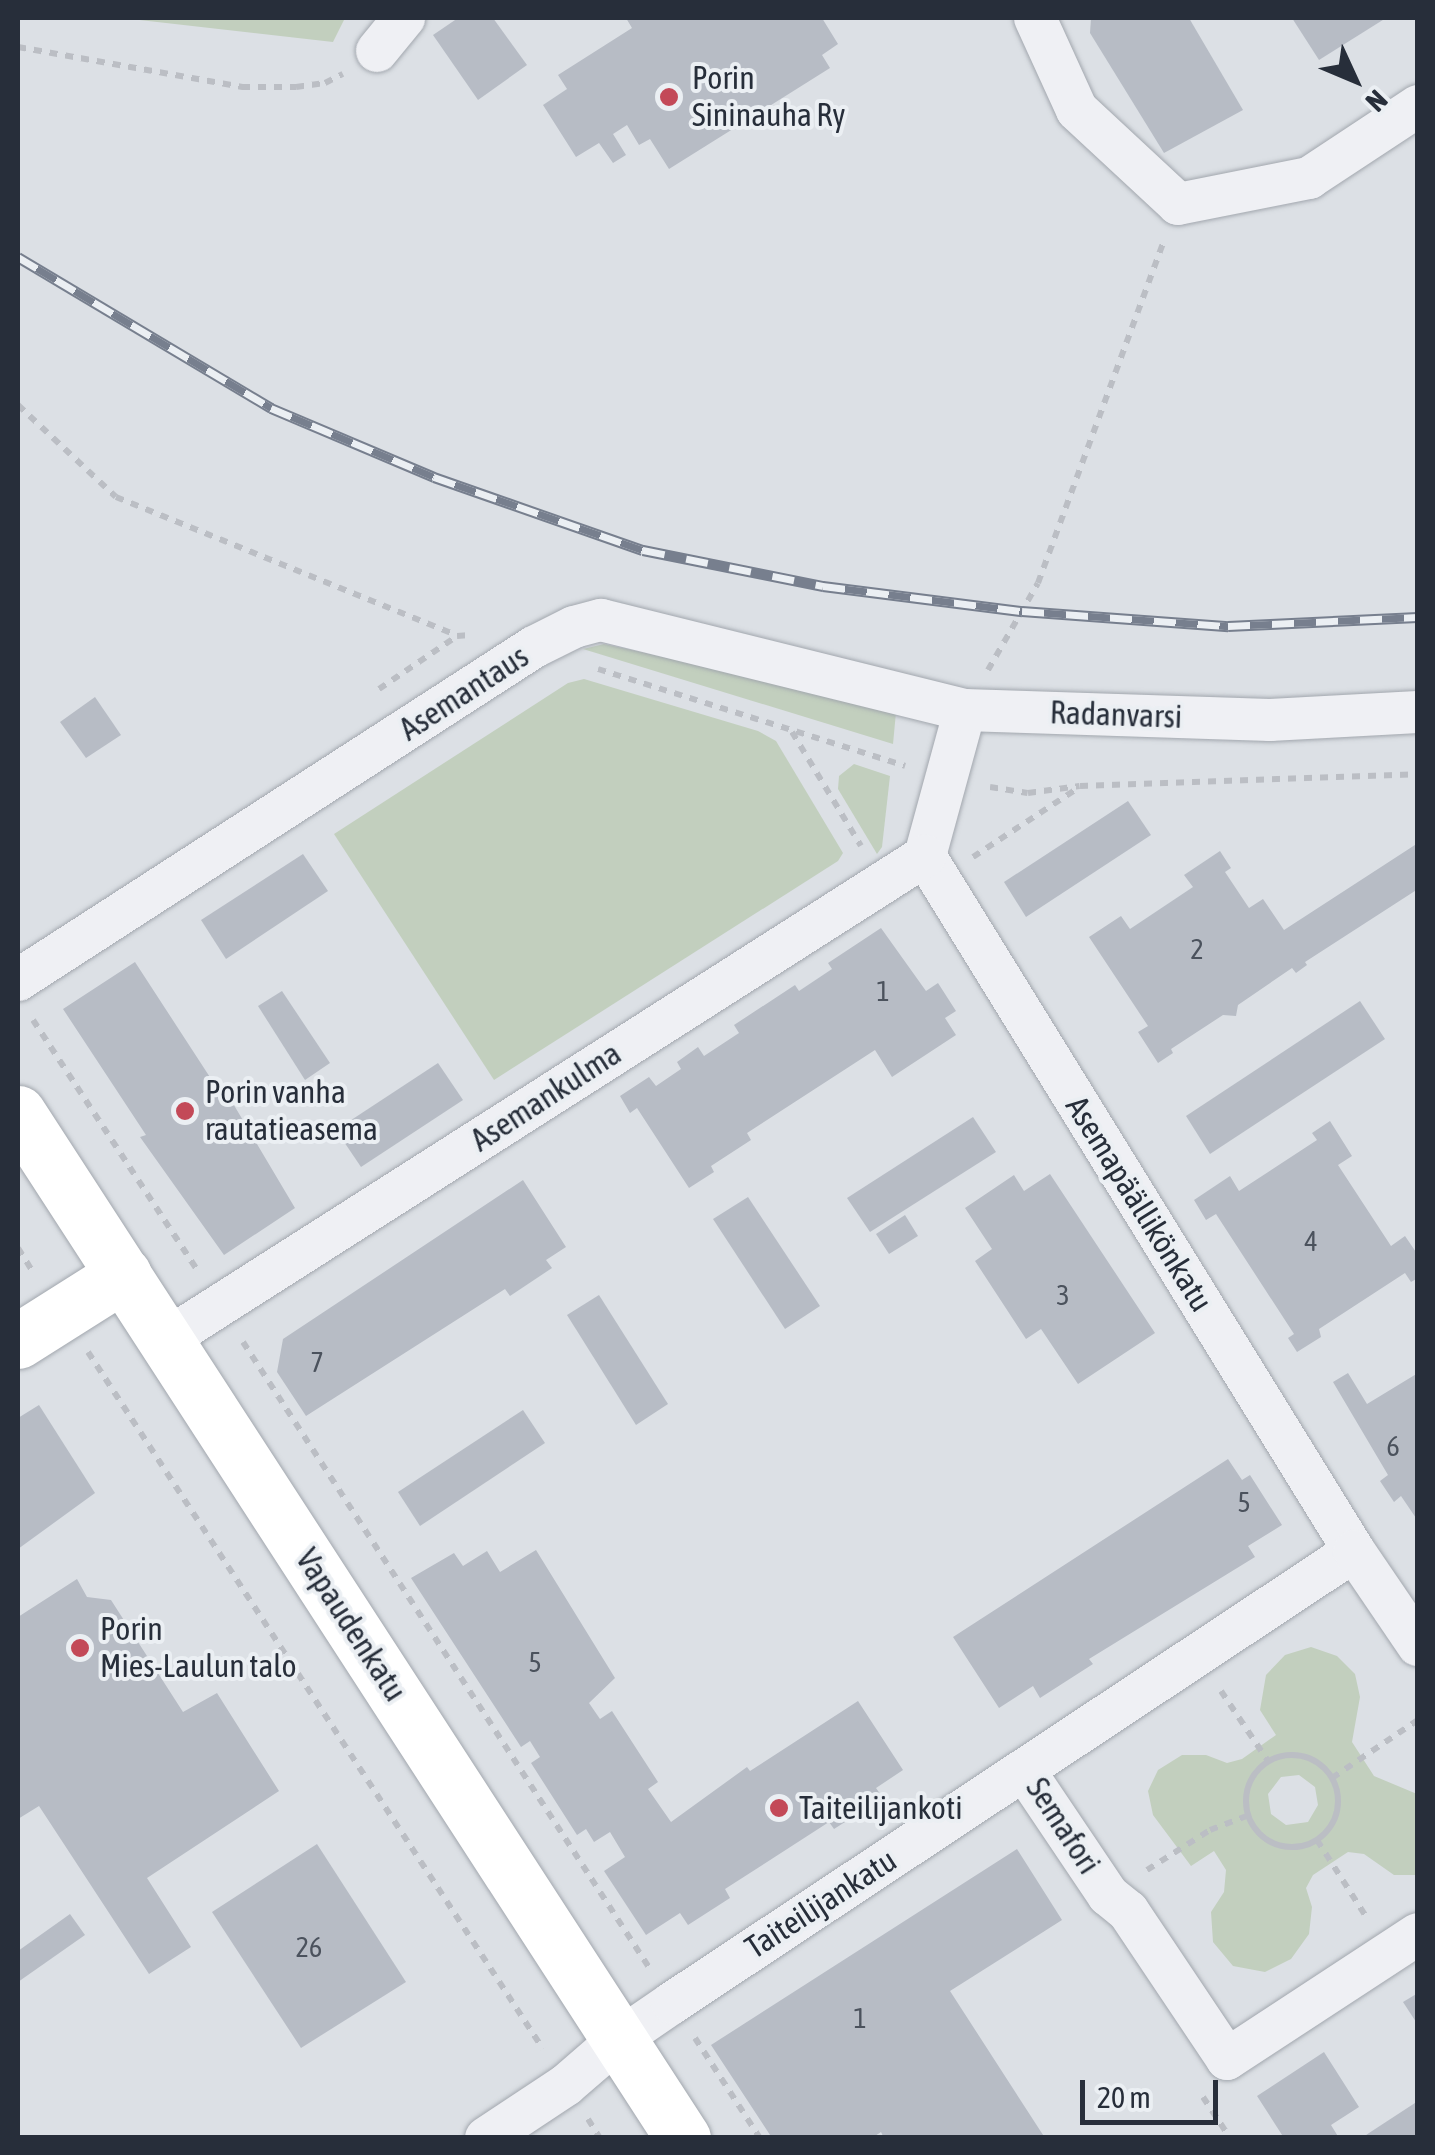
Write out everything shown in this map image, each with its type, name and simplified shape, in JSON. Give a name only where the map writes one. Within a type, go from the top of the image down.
[{"type":"street","points":[[377,52],[404,18]]},
{"type":"street","points":[[1035,18],[1076,110],[1178,204],[1309,178],[1418,106]]},
{"type":"street","name":"Asemantaus","points":[[22,994],[534,647],[574,626],[601,620],[965,710]]},
{"type":"street","points":[[925,856],[965,710]]},
{"type":"street","name":"Radanvarsi","points":[[965,710],[1270,720],[1418,712]]},
{"type":"street","name":"Asemankulma","points":[[168,1340],[925,856]]},
{"type":"street","name":"Asemapäällikönkatu","points":[[925,856],[1354,1551]]},
{"type":"street","name":"Vapaudenkatu","points":[[18,1113],[684,2138]]},
{"type":"street","points":[[39,1327],[124,1274]]},
{"type":"street","points":[[1354,1551],[1418,1645]]},
{"type":"street","name":"Semafori","points":[[1354,1551],[1024,1770],[1108,1895],[1128,1911],[1227,2059],[1404,1943]]},
{"type":"street","name":"Taiteilijankatu","points":[[486,2138],[566,2086],[618,2040],[672,2003],[1024,1770]]},
{"type":"path","points":[[18,47],[242,87],[325,83],[377,52]]},
{"type":"path","points":[[965,710],[1038,583],[1178,204]]},
{"type":"path","points":[[18,405],[116,496],[457,636],[486,635],[534,647],[944,779],[1028,793],[1080,786],[1418,774]]},
{"type":"path","points":[[376,692],[457,636]]},
{"type":"path","points":[[791,731],[882,880]]},
{"type":"path","points":[[22,994],[760,2138]]},
{"type":"path","points":[[18,1248],[39,1327],[600,2138]]},
{"type":"path","points":[[1198,1657],[1268,1761]]},
{"type":"path","points":[[1332,1778],[1418,1720]]},
{"type":"path","points":[[1308,1757],[1332,1778],[1339,1798],[1337,1814],[1317,1840],[1289,1847],[1274,1843],[1256,1829],[1248,1815],[1249,1783],[1268,1761],[1308,1757]]},
{"type":"path","points":[[1108,1895],[1210,1830],[1248,1815]]},
{"type":"path","points":[[1317,1840],[1404,1943]]},
{"type":"path","points":[[1202,2096],[1230,2138]]},
{"type":"green space","points":[[122,18],[345,18],[333,42]]},
{"type":"green space","points":[[604,644],[890,706],[896,712],[893,744],[583,649]]},
{"type":"green space","points":[[584,679],[758,731],[776,741],[843,853],[838,861],[494,1080],[334,834],[568,683]]},
{"type":"green space","points":[[854,764],[890,776],[882,847],[877,854],[838,789],[839,776]]},
{"type":"green space","points":[[1311,1647],[1337,1656],[1355,1674],[1360,1697],[1352,1742],[1374,1776],[1417,1794],[1417,1875],[1394,1875],[1364,1854],[1348,1852],[1313,1875],[1306,1888],[1312,1907],[1309,1934],[1291,1959],[1265,1972],[1233,1966],[1213,1942],[1211,1912],[1224,1892],[1226,1870],[1214,1851],[1191,1866],[1153,1815],[1148,1791],[1158,1770],[1182,1755],[1206,1755],[1227,1763],[1242,1759],[1276,1735],[1260,1710],[1266,1675],[1285,1655]],"holes":[[[1299,1775],[1315,1787],[1318,1805],[1308,1822],[1286,1825],[1271,1814],[1268,1794],[1281,1777]]]},
{"type":"building","points":[[458,18],[493,18],[527,65],[478,100],[433,35]]},
{"type":"building","name":"Porin Sininauha Ry","points":[[626,18],[822,18],[838,44],[822,55],[830,68],[669,169],[650,139],[639,145],[627,125],[613,134],[626,155],[613,163],[599,143],[576,157],[543,105],[567,89],[558,75],[632,28]]},
{"type":"building","points":[[1091,18],[1189,18],[1243,110],[1164,153],[1090,33]]},
{"type":"building","points":[[1292,18],[1386,18],[1319,60]]},
{"type":"building","points":[[95,697],[121,735],[86,758],[60,722]]},
{"type":"building","points":[[1128,801],[1151,835],[1026,917],[1004,882]]},
{"type":"building","points":[[1418,843],[1418,889],[1305,962],[1307,965],[1296,973],[1292,968],[1238,1005],[1236,1016],[1223,1015],[1171,1049],[1173,1053],[1158,1063],[1138,1032],[1148,1026],[1089,937],[1121,916],[1130,929],[1193,887],[1184,875],[1220,851],[1231,868],[1225,872],[1249,908],[1263,899],[1284,930]]},
{"type":"building","points":[[303,854],[328,891],[226,959],[201,920]]},
{"type":"building","points":[[881,928],[926,991],[938,983],[956,1011],[945,1018],[956,1035],[892,1077],[875,1050],[747,1133],[751,1140],[711,1166],[714,1172],[689,1188],[637,1108],[630,1113],[620,1096],[649,1077],[656,1086],[681,1069],[677,1062],[698,1047],[704,1056],[739,1033],[734,1025],[795,985],[799,991],[832,969],[828,963]]},
{"type":"building","name":"Porin vanha rautatieasema","points":[[135,962],[217,1088],[222,1085],[295,1208],[224,1255],[140,1137],[146,1135],[63,1009]]},
{"type":"building","points":[[282,991],[330,1063],[305,1080],[258,1006]]},
{"type":"building","points":[[1360,1001],[1385,1039],[1210,1154],[1186,1116]]},
{"type":"building","points":[[438,1063],[463,1100],[361,1167],[336,1130]]},
{"type":"building","points":[[973,1117],[996,1152],[870,1232],[847,1198]]},
{"type":"building","points":[[1330,1121],[1352,1156],[1338,1165],[1391,1246],[1405,1236],[1418,1255],[1418,1278],[1411,1282],[1405,1273],[1319,1329],[1321,1337],[1297,1352],[1288,1338],[1294,1334],[1216,1214],[1206,1220],[1194,1200],[1230,1176],[1239,1191],[1317,1140],[1312,1133]]},
{"type":"building","points":[[1050,1174],[1155,1333],[1078,1384],[1041,1329],[1026,1339],[975,1261],[992,1249],[965,1208],[1014,1175],[1024,1191]]},
{"type":"building","points":[[523,1180],[566,1247],[546,1260],[552,1268],[510,1296],[505,1289],[306,1416],[277,1372],[283,1339]]},
{"type":"building","points":[[748,1197],[820,1306],[785,1329],[713,1219]]},
{"type":"building","points":[[905,1215],[918,1236],[889,1254],[876,1234]]},
{"type":"building","points":[[599,1295],[668,1404],[636,1425],[567,1315]]},
{"type":"building","points":[[1348,1373],[1367,1404],[1418,1373],[1418,1521],[1401,1496],[1394,1502],[1380,1481],[1388,1475],[1333,1382]]},
{"type":"building","points":[[39,1405],[95,1493],[18,1549],[18,1418]]},
{"type":"building","points":[[523,1410],[545,1443],[420,1526],[398,1492]]},
{"type":"building","points":[[1228,1459],[1242,1480],[1250,1475],[1282,1525],[1248,1546],[1255,1557],[1089,1659],[1093,1664],[1040,1698],[1033,1686],[999,1708],[953,1637]]},
{"type":"building","points":[[536,1550],[615,1678],[589,1703],[600,1719],[612,1711],[658,1782],[648,1789],[671,1822],[747,1767],[750,1771],[858,1701],[903,1770],[876,1788],[883,1798],[834,1829],[829,1822],[725,1889],[730,1898],[688,1925],[680,1913],[646,1935],[604,1871],[625,1857],[610,1832],[594,1842],[586,1829],[577,1835],[531,1763],[540,1757],[530,1741],[521,1747],[411,1578],[454,1553],[463,1566],[487,1551],[500,1572]]},
{"type":"building","points":[[77,1579],[87,1597],[111,1600],[183,1712],[217,1693],[279,1791],[147,1878],[191,1947],[149,1974],[39,1806],[18,1819],[18,1617]]},
{"type":"building","points":[[317,1844],[406,1982],[301,2048],[212,1912]]},
{"type":"building","points":[[1017,1849],[1062,1920],[950,1991],[1045,2138],[884,2138],[881,2132],[872,2138],[772,2138],[711,2045]]},
{"type":"building","points":[[70,1914],[85,1935],[18,1982],[18,1951]]},
{"type":"building","points":[[1418,1993],[1418,2025],[1403,2002]]},
{"type":"building","points":[[1324,2052],[1359,2107],[1331,2125],[1339,2138],[1284,2138],[1257,2096]]},
{"type":"building","points":[[1418,2101],[1418,2138],[1362,2138],[1369,2133]]},
{"type":"railway","points":[[18,257],[271,408],[434,477],[643,550],[823,586],[1022,611],[1228,626],[1418,617]]},
{"type":"place","name":"Porin Sininauha Ry","points":[[669,97]]},
{"type":"place","name":"Porin vanha rautatieasema","points":[[185,1111]]},
{"type":"place","name":"Porin Mies-Laulun talo","points":[[80,1648]]},
{"type":"place","name":"Taiteilijankoti","points":[[779,1808]]}]
